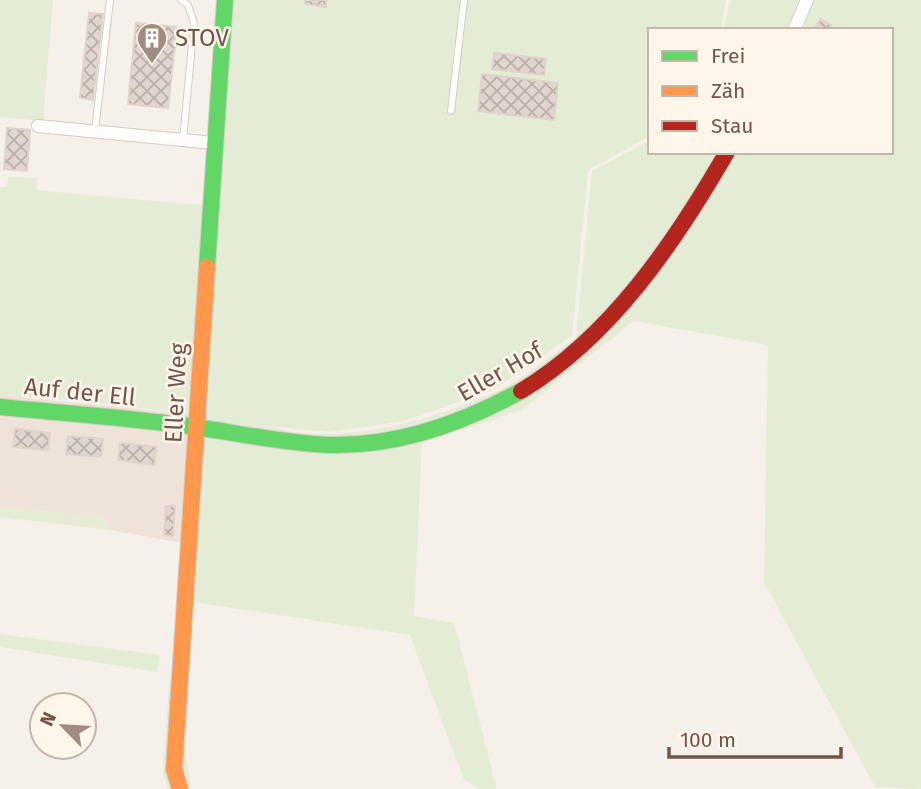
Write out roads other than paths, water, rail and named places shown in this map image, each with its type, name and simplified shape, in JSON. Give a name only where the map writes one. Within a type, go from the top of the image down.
[{"type":"street","name":"Eller Weg","points":[[180,789],[174,769],[225,0]]},
{"type":"street","points":[[795,28],[807,0]]},
{"type":"street","points":[[38,126],[214,143]]},
{"type":"street","name":"Eller Hof","points":[[197,427],[275,442],[348,445],[408,436],[470,418],[525,388],[576,352],[631,292],[726,154]]},
{"type":"street","name":"Auf der Ell","points":[[0,407],[197,427]]},
{"type":"lane","points":[[95,131],[110,0]]},
{"type":"lane","points":[[181,0],[188,5],[194,23],[183,140]]},
{"type":"lane","points":[[452,111],[464,0]]},
{"type":"place","name":"STOV","points":[[152,65]]}]
